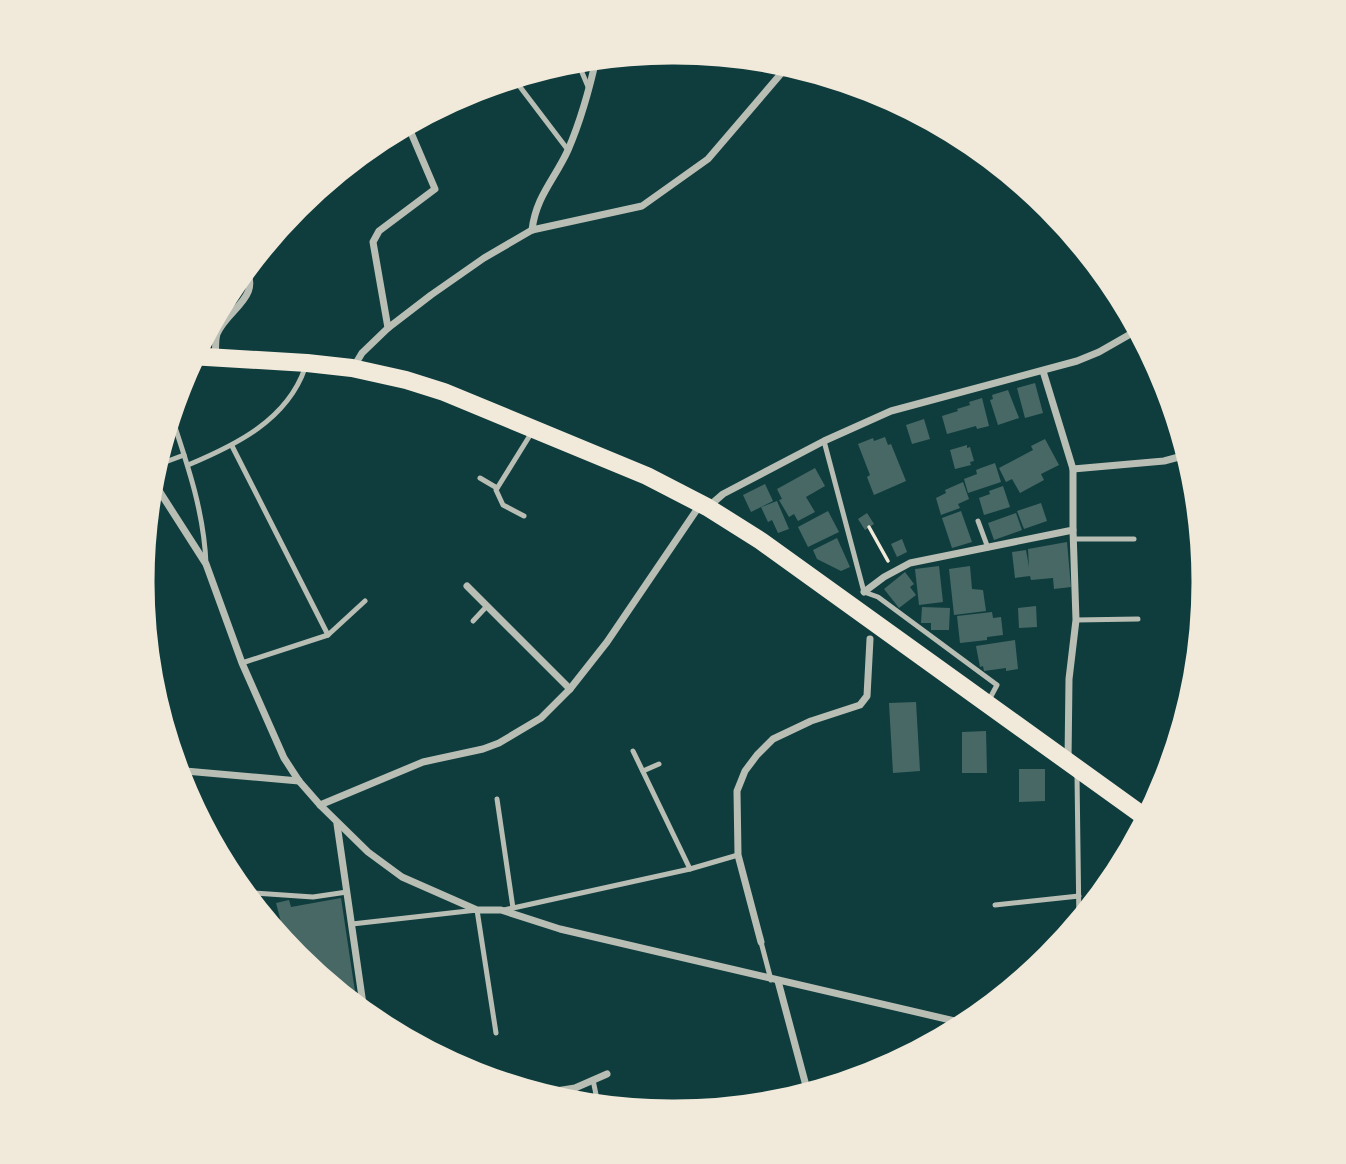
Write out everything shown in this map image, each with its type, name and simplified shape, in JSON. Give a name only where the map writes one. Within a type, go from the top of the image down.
[{"type":"main road","points":[[202,356],[352,368],[444,392],[647,476],[704,506],[772,549],[1141,814]]},
{"type":"street","points":[[532,230],[534,211],[568,150],[594,66]]},
{"type":"street","points":[[352,368],[388,328],[484,258],[532,230],[642,206],[708,159],[783,72]]},
{"type":"street","points":[[388,328],[373,242],[379,231],[435,189],[410,131]]},
{"type":"street","points":[[215,357],[217,334],[247,295],[251,284],[250,277]]},
{"type":"street","points":[[320,805],[423,762],[499,743],[541,718],[570,689],[607,642],[704,506],[723,494],[824,441],[891,411],[1077,361],[1132,333]]},
{"type":"street","points":[[1042,370],[1073,469],[1076,620],[1069,679],[1073,765]]},
{"type":"street","points":[[1073,469],[1164,461],[1180,457]]},
{"type":"street","points":[[159,491],[206,564],[242,663],[284,758],[299,781],[337,823],[368,852],[402,877],[477,910],[501,910],[541,924],[774,981],[955,1021]]},
{"type":"street","points":[[864,592],[910,563],[1073,530]]},
{"type":"street","points":[[467,586],[570,689]]},
{"type":"street","points":[[761,942],[738,855],[737,791],[745,771],[773,739],[811,721],[860,705],[867,695],[870,639]]},
{"type":"street","points":[[186,771],[299,781]]},
{"type":"street","points":[[337,823],[363,1002]]},
{"type":"street","points":[[774,981],[806,1087]]},
{"type":"street","points":[[557,1091],[575,1088],[607,1074]]},
{"type":"lane","points":[[580,68],[589,89]]},
{"type":"lane","points":[[517,83],[568,150]]},
{"type":"lane","points":[[188,465],[246,438],[284,404],[301,381],[307,363]]},
{"type":"lane","points":[[174,426],[188,465],[205,532],[206,564]]},
{"type":"lane","points":[[497,488],[535,428]]},
{"type":"lane","points":[[824,441],[864,592],[878,597],[997,685],[987,702]]},
{"type":"lane","points":[[232,446],[328,635]]},
{"type":"lane","points":[[165,462],[184,455]]},
{"type":"lane","points":[[480,478],[497,488],[503,505],[524,516]]},
{"type":"lane","points":[[978,521],[988,549]]},
{"type":"lane","points":[[1074,539],[1134,538]]},
{"type":"lane","points":[[242,663],[328,635],[365,601]]},
{"type":"lane","points":[[473,621],[487,606]]},
{"type":"lane","points":[[1076,620],[1138,619]]},
{"type":"lane","points":[[633,751],[690,869]]},
{"type":"lane","points":[[643,772],[659,764]]},
{"type":"lane","points":[[1073,765],[1079,911]]},
{"type":"lane","points":[[497,799],[513,908]]},
{"type":"lane","points":[[501,910],[690,869],[738,855]]},
{"type":"lane","points":[[253,893],[313,897],[347,892]]},
{"type":"lane","points":[[995,905],[1079,896]]},
{"type":"lane","points":[[352,924],[477,910],[496,1033]]},
{"type":"lane","points":[[761,942],[774,981]]},
{"type":"lane","points":[[593,1080],[597,1099]]},
{"type":"path","points":[[870,527],[891,566]]},
{"type":"building","points":[[1035,383],[1043,413],[1025,418],[1017,388]]},
{"type":"building","points":[[1008,390],[1019,418],[998,425],[990,400],[993,399],[992,395]]},
{"type":"building","points":[[982,398],[989,426],[977,429],[976,426],[947,434],[942,416]]},
{"type":"building","points":[[924,419],[930,439],[912,444],[906,425]]},
{"type":"building","points":[[885,437],[888,445],[891,444],[906,481],[874,495],[867,477],[870,475],[858,444]]},
{"type":"building","points":[[1045,439],[1059,465],[1041,474],[1044,480],[1020,493],[1012,479],[1006,482],[999,468],[1033,450],[1031,446]]},
{"type":"building","points":[[967,445],[974,461],[970,462],[971,465],[955,469],[950,450]]},
{"type":"building","points":[[995,463],[1001,482],[968,493],[964,479],[977,474],[976,470]]},
{"type":"building","points":[[815,468],[825,486],[806,497],[815,512],[798,521],[794,514],[789,517],[779,500],[782,499],[777,489]]},
{"type":"building","points":[[963,482],[969,499],[958,504],[960,508],[941,515],[936,498],[946,493],[945,490]]},
{"type":"building","points":[[765,484],[773,501],[751,512],[743,495]]},
{"type":"building","points":[[1003,486],[1010,507],[984,515],[979,498]]},
{"type":"building","points":[[777,501],[789,529],[778,533],[772,520],[768,522],[761,507]]},
{"type":"building","points":[[1041,503],[1047,521],[1024,529],[1017,511]]},
{"type":"building","points":[[828,511],[839,532],[808,547],[798,527]]},
{"type":"building","points":[[961,511],[972,542],[952,548],[942,518]]},
{"type":"building","points":[[867,513],[874,524],[865,530],[858,519]]},
{"type":"building","points":[[1016,513],[1022,530],[994,540],[988,523]]},
{"type":"building","points":[[837,538],[850,567],[841,571],[817,559],[813,550]]},
{"type":"building","points":[[902,539],[907,552],[897,557],[891,544]]},
{"type":"building","points":[[1067,542],[1071,587],[1054,589],[1053,578],[1015,578],[1012,552],[1026,550],[1029,567],[1028,549]]},
{"type":"building","points":[[939,566],[943,602],[919,605],[915,569]]},
{"type":"building","points":[[970,566],[972,589],[983,590],[986,611],[954,615],[949,569]]},
{"type":"building","points":[[905,572],[914,584],[910,587],[916,595],[899,608],[884,589]]},
{"type":"building","points":[[1036,606],[1037,627],[1019,628],[1018,608]]},
{"type":"building","points":[[922,607],[950,608],[949,630],[931,630],[931,623],[921,623]]},
{"type":"building","points":[[992,612],[993,618],[1001,617],[1003,635],[960,643],[957,616]]},
{"type":"building","points":[[1015,640],[1018,669],[984,671],[983,666],[980,667],[976,646]]},
{"type":"building","points":[[916,702],[920,771],[893,773],[889,703]]},
{"type":"building","points":[[986,731],[987,773],[962,773],[962,732]]},
{"type":"building","points":[[1019,769],[1045,769],[1045,801],[1019,802]]},
{"type":"building","points":[[341,898],[356,998],[328,975],[283,930],[276,903],[289,900],[291,907]]}]
